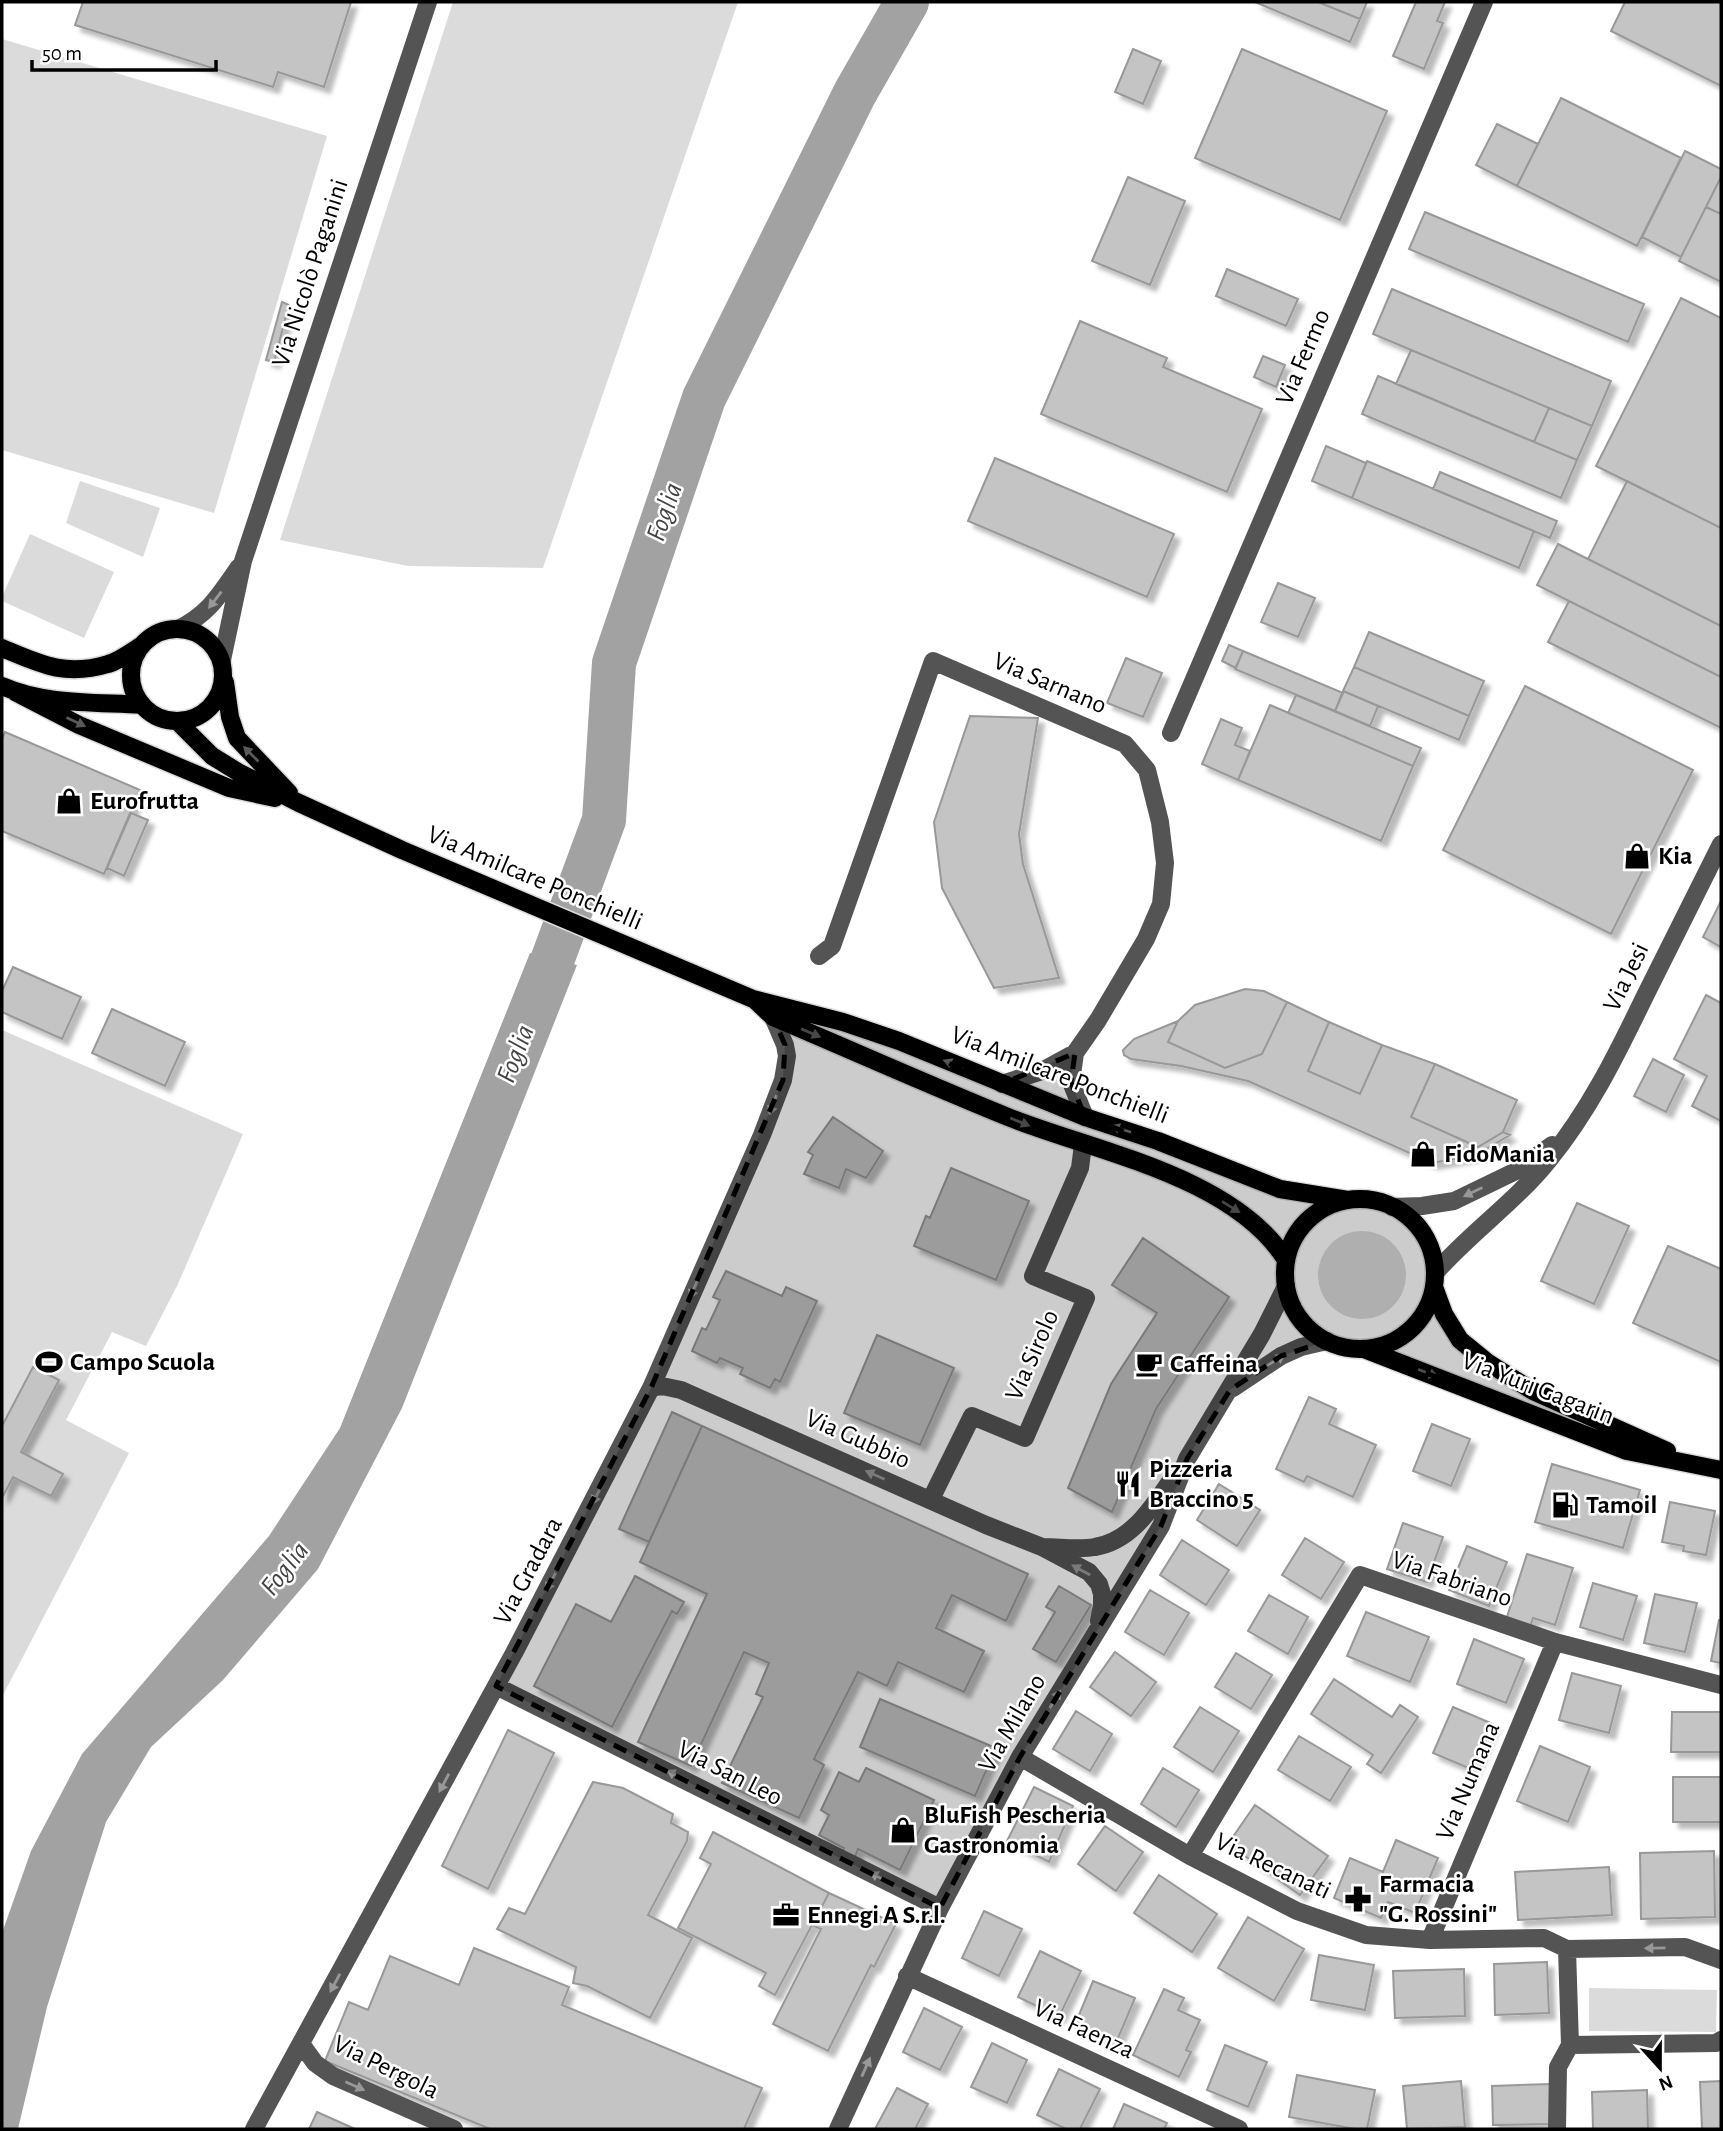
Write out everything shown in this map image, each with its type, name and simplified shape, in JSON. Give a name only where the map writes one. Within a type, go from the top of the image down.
[{"type":"main road","points":[[2,648],[46,667],[67,670],[110,664],[164,631],[192,631],[215,648],[223,669],[221,691],[214,704],[204,713],[178,722]]},
{"type":"main road","points":[[142,645],[134,659],[131,675],[133,691],[142,705]]},
{"type":"main road","name":"Via Amilcare Ponchielli","points":[[223,669],[230,717],[237,738],[299,803]]},
{"type":"main road","points":[[8,689],[79,725],[229,788],[299,803]]},
{"type":"main road","name":"Via Amilcare Ponchielli","points":[[8,689],[86,703],[142,705],[164,720],[178,722],[212,755],[238,772],[299,803],[402,850],[753,999],[844,1022],[900,1041],[1085,1117],[1158,1141],[1280,1189],[1349,1200]]},
{"type":"main road","name":"Via Amilcare Ponchielli","points":[[753,999],[773,1017],[984,1108],[1155,1168],[1233,1207],[1255,1223],[1277,1245],[1286,1260]]},
{"type":"main road","points":[[1349,1200],[1371,1200],[1392,1207],[1415,1223],[1429,1246],[1434,1280],[1429,1303],[1421,1318],[1409,1330],[1396,1340],[1381,1346],[1351,1349],[1327,1342],[1304,1325],[1289,1300],[1286,1260],[1291,1246],[1308,1221],[1334,1204],[1349,1200]]},
{"type":"main road","name":"Via Yuri Gagarin","points":[[1434,1280],[1444,1314],[1460,1340],[1487,1362],[1533,1391],[1696,1464]]},
{"type":"main road","name":"Via Yuri Gagarin","points":[[1364,1349],[1627,1451],[1721,1470]]},
{"type":"street","name":"Via Nicolò Paganini","points":[[223,669],[243,561],[428,2]]},
{"type":"street","name":"Via Fermo","points":[[1171,733],[1484,2]]},
{"type":"street","name":"Via Nicolò Paganini","points":[[178,629],[194,621],[211,607],[243,561]]},
{"type":"street","name":"Via Sarnano","points":[[819,956],[832,946],[933,660],[1125,744],[1147,770],[1160,822],[1165,863],[1161,904],[1146,939],[1075,1053],[1042,1071],[1002,1084]]},
{"type":"street","name":"Via Jesi","points":[[1434,1280],[1454,1251],[1548,1161],[1604,1081],[1721,844]]},
{"type":"street","name":"Via Gradara","points":[[254,2129],[496,1686],[651,1388],[762,1135],[783,1080],[787,1056],[773,1017]]},
{"type":"street","points":[[1075,1053],[1071,1083],[1085,1117]]},
{"type":"street","name":"Via Jesi","points":[[1392,1207],[1454,1201],[1516,1171],[1571,1130]]},
{"type":"street","name":"Via Sirolo","points":[[931,1499],[972,1416],[1025,1438],[1086,1298],[1033,1276],[1080,1168],[1083,1144]]},
{"type":"street","name":"Via Milano","points":[[838,2129],[940,1908],[1020,1757],[1161,1526],[1187,1459],[1230,1390],[1286,1286]]},
{"type":"street","name":"Via Milano","points":[[1230,1390],[1281,1356],[1327,1342]]},
{"type":"street","name":"Via Gubbio","points":[[651,1388],[681,1390],[986,1525],[1042,1547],[1089,1572],[1098,1584],[1102,1605],[1098,1628]]},
{"type":"street","name":"Via Gubbio","points":[[1042,1547],[1094,1548],[1131,1531],[1187,1459]]},
{"type":"street","name":"Via Fabriano","points":[[1190,1856],[1360,1575],[1555,1642],[1721,1685]]},
{"type":"street","name":"Via Numana","points":[[1430,1940],[1555,1642]]},
{"type":"street","name":"Via San Leo","points":[[496,1686],[940,1908]]},
{"type":"street","name":"Via Recanati","points":[[1020,1757],[1190,1856],[1297,1911],[1366,1935],[1430,1940],[1544,1938],[1567,1949],[1685,1947],[1721,1960]]},
{"type":"street","points":[[1557,2129],[1558,2067],[1570,2045],[1567,1949]]},
{"type":"street","name":"Via Faenza","points":[[907,1976],[1238,2129]]},
{"type":"street","points":[[1570,2045],[1716,2043],[1721,2040]]},
{"type":"street","name":"Via Pergola","points":[[302,2045],[315,2063],[333,2076],[454,2129]]},
{"type":"highlighted area","points":[[753,999],[843,1022],[1002,1084],[1075,1053],[1071,1082],[1085,1117],[1280,1189],[1392,1207],[1414,1223],[1429,1246],[1434,1287],[1460,1340],[1533,1391],[1696,1464],[1627,1451],[1364,1349],[1327,1341],[1281,1356],[1230,1390],[1187,1459],[1161,1526],[1020,1757],[940,1908],[496,1686],[651,1388],[783,1080],[785,1045],[773,1017]]},
{"type":"shaded area","points":[[453,2],[738,2],[543,568],[408,566],[280,540]]},
{"type":"shaded area","points":[[2,39],[327,136],[214,513],[2,450]]},
{"type":"shaded area","points":[[80,481],[160,508],[143,557],[66,523]]},
{"type":"shaded area","points":[[30,534],[114,572],[84,638],[2,601]]},
{"type":"shaded area","name":"Campo Scuola","points":[[2,1030],[243,1134],[178,1284],[146,1346],[112,1332],[66,1420],[129,1453],[2,1697]]},
{"type":"shaded area","points":[[1362,1231],[1387,1238],[1399,1250],[1406,1275],[1399,1300],[1387,1312],[1362,1319],[1337,1312],[1325,1300],[1318,1275],[1325,1250],[1337,1238]]},
{"type":"shaded area","points":[[1589,1988],[1717,1990],[1716,2032],[1589,2031]]},
{"type":"water","name":"Foglia","points":[[530,953],[577,965],[402,1408],[318,1569],[223,1680],[151,1747],[106,1822],[47,2007],[18,2129],[2,2129],[2,1933],[31,1851],[82,1754],[269,1536],[340,1428]]},
{"type":"building","points":[[83,2],[351,2],[324,87],[278,72],[273,87],[75,25]]},
{"type":"building","points":[[1255,2],[1318,2],[1360,19],[1350,42]]},
{"type":"building","points":[[1318,2],[1367,2],[1360,19]]},
{"type":"building","points":[[1416,2],[1445,2],[1437,21],[1443,23],[1424,69],[1393,56]]},
{"type":"building","points":[[1625,2],[1721,2],[1721,86],[1611,31]]},
{"type":"building","points":[[1133,49],[1161,61],[1143,104],[1115,92]]},
{"type":"building","points":[[1242,49],[1387,111],[1340,220],[1195,158]]},
{"type":"building","points":[[1561,98],[1681,158],[1637,246],[1517,186]]},
{"type":"building","points":[[1497,124],[1538,144],[1517,186],[1476,165]]},
{"type":"building","points":[[1685,151],[1721,169],[1721,177],[1681,257],[1642,237]]},
{"type":"building","points":[[1128,177],[1185,201],[1150,285],[1092,261]]},
{"type":"building","points":[[1721,177],[1721,214],[1706,207]]},
{"type":"building","points":[[1706,207],[1721,214],[1721,282],[1679,261]]},
{"type":"building","points":[[1425,212],[1644,304],[1628,342],[1409,249]]},
{"type":"building","points":[[1227,269],[1298,299],[1286,326],[1216,296]]},
{"type":"building","points":[[1392,289],[1611,381],[1592,426],[1373,334]]},
{"type":"building","points":[[1681,298],[1721,318],[1721,528],[1596,466]]},
{"type":"building","points":[[282,302],[289,305],[274,362],[266,360]]},
{"type":"building","points":[[1080,321],[1167,358],[1163,367],[1262,409],[1227,492],[1041,414]]},
{"type":"building","points":[[1411,350],[1549,408],[1534,442],[1396,384]]},
{"type":"building","points":[[1263,356],[1285,365],[1276,387],[1254,377]]},
{"type":"building","points":[[1378,376],[1577,460],[1561,498],[1362,414]]},
{"type":"building","points":[[1549,408],[1592,426],[1577,460],[1534,442]]},
{"type":"building","points":[[1326,446],[1366,463],[1352,498],[1312,481]]},
{"type":"building","points":[[995,458],[1174,534],[1147,597],[968,521]]},
{"type":"building","points":[[1367,461],[1534,531],[1519,568],[1352,498]]},
{"type":"building","points":[[1440,472],[1557,521],[1550,538],[1433,489]]},
{"type":"building","points":[[1627,481],[1721,528],[1721,626],[1588,559]]},
{"type":"building","points":[[1558,544],[1721,626],[1721,677],[1537,585]]},
{"type":"building","points":[[1278,583],[1315,598],[1298,637],[1261,622]]},
{"type":"building","points":[[1569,601],[1721,677],[1721,728],[1548,642]]},
{"type":"building","points":[[1369,632],[1484,681],[1469,716],[1354,667]]},
{"type":"building","points":[[1229,645],[1243,651],[1236,668],[1222,661]]},
{"type":"building","points":[[1243,651],[1343,693],[1335,711],[1235,669]]},
{"type":"building","points":[[1126,658],[1162,673],[1143,717],[1107,703]]},
{"type":"building","points":[[1354,667],[1469,716],[1459,740],[1343,691]]},
{"type":"building","points":[[1525,686],[1693,770],[1611,934],[1443,850]]},
{"type":"building","points":[[1343,691],[1378,706],[1370,726],[1335,711]]},
{"type":"building","points":[[1296,695],[1421,748],[1413,766],[1288,713]]},
{"type":"building","points":[[1270,705],[1413,766],[1381,841],[1238,780]]},
{"type":"building","points":[[970,716],[1038,718],[1019,834],[1023,864],[1059,978],[994,988],[942,888],[934,822]]},
{"type":"building","points":[[1221,719],[1242,728],[1235,745],[1250,751],[1238,780],[1202,764]]},
{"type":"building","name":"Eurofrutta","points":[[5,732],[140,790],[104,874],[2,831],[2,739]]},
{"type":"building","points":[[131,813],[148,820],[124,876],[107,868]]},
{"type":"building","points":[[1721,901],[1721,947],[1703,937]]},
{"type":"building","points":[[13,967],[81,997],[62,1039],[2,1012],[2,991]]},
{"type":"building","points":[[1245,989],[1264,991],[1287,1002],[1262,1054],[1225,1068],[1168,1042],[1178,1021],[1195,1005]]},
{"type":"building","points":[[1706,995],[1721,1003],[1721,1121],[1692,1106],[1707,1076],[1674,1059]]},
{"type":"building","points":[[1287,1002],[1329,1022],[1308,1071],[1360,1094],[1382,1045],[1435,1064],[1411,1117],[1478,1147],[1503,1132],[1510,1135],[1476,1155],[1432,1163],[1248,1081],[1181,1066],[1131,1059],[1124,1055],[1123,1050],[1134,1039],[1178,1021],[1168,1042],[1225,1068],[1262,1054]]},
{"type":"building","points":[[112,1009],[185,1042],[165,1086],[92,1053]]},
{"type":"building","points":[[1329,1022],[1382,1045],[1360,1094],[1308,1071]]},
{"type":"building","points":[[1653,1059],[1684,1075],[1666,1112],[1634,1096]]},
{"type":"building","points":[[1435,1064],[1517,1100],[1503,1132],[1478,1147],[1411,1117]]},
{"type":"building","points":[[833,1117],[883,1151],[866,1178],[846,1169],[839,1188],[804,1174],[813,1155],[808,1152]]},
{"type":"building","points":[[951,1168],[1029,1201],[996,1280],[914,1246],[926,1216],[930,1218]]},
{"type":"building","points":[[1577,1203],[1629,1226],[1594,1304],[1541,1281]]},
{"type":"building","points":[[1143,1238],[1229,1297],[1156,1409],[1112,1512],[1068,1488],[1111,1384],[1157,1313],[1112,1285]]},
{"type":"building","points":[[1668,1246],[1721,1269],[1721,1362],[1633,1323]]},
{"type":"building","points":[[726,1271],[782,1296],[786,1287],[817,1301],[780,1382],[775,1379],[770,1388],[740,1374],[743,1368],[720,1358],[717,1363],[692,1351],[702,1328],[706,1330],[720,1300],[713,1297]]},
{"type":"building","points":[[877,1335],[954,1368],[920,1445],[844,1413]]},
{"type":"building","points":[[33,1367],[59,1380],[21,1452],[63,1474],[51,1496],[13,1477],[2,1498],[2,1426]]},
{"type":"building","points":[[1309,1397],[1336,1409],[1329,1424],[1376,1445],[1353,1497],[1307,1476],[1304,1482],[1276,1469]]},
{"type":"building","points":[[672,1412],[702,1426],[649,1542],[619,1529]]},
{"type":"building","points":[[1432,1424],[1470,1439],[1451,1486],[1413,1471]]},
{"type":"building","points":[[702,1426],[1028,1574],[1006,1621],[952,1595],[936,1628],[984,1651],[964,1692],[898,1662],[887,1686],[858,1672],[814,1759],[824,1765],[799,1818],[722,1783],[763,1697],[756,1694],[769,1663],[744,1652],[691,1766],[638,1742],[707,1594],[640,1562]]},
{"type":"building","points":[[1552,1464],[1640,1490],[1623,1548],[1535,1522]]},
{"type":"building","points":[[1219,1484],[1260,1510],[1237,1546],[1197,1520]]},
{"type":"building","points":[[1670,1502],[1715,1511],[1706,1555],[1683,1551],[1684,1546],[1662,1542]]},
{"type":"building","points":[[1403,1523],[1443,1537],[1427,1582],[1387,1569]]},
{"type":"building","points":[[1305,1538],[1344,1562],[1321,1599],[1282,1575]]},
{"type":"building","points":[[1182,1540],[1229,1570],[1206,1605],[1160,1575]]},
{"type":"building","points":[[1467,1546],[1507,1562],[1489,1606],[1449,1590]]},
{"type":"building","points":[[1527,1554],[1573,1568],[1555,1625],[1533,1618],[1530,1627],[1506,1620]]},
{"type":"building","points":[[635,1576],[684,1602],[677,1614],[672,1611],[612,1727],[534,1686],[576,1604],[611,1622]]},
{"type":"building","points":[[1593,1583],[1637,1596],[1623,1640],[1580,1627]]},
{"type":"building","points":[[1059,1586],[1091,1605],[1056,1662],[1033,1649],[1055,1612],[1046,1607]]},
{"type":"building","points":[[1150,1590],[1189,1613],[1164,1655],[1125,1632]]},
{"type":"building","points":[[1655,1594],[1697,1603],[1685,1652],[1644,1643]]},
{"type":"building","points":[[1269,1595],[1308,1617],[1288,1654],[1248,1631]]},
{"type":"building","points":[[1366,1612],[1429,1637],[1410,1682],[1347,1656]]},
{"type":"building","points":[[1721,1620],[1721,1663],[1711,1661]]},
{"type":"building","points":[[1474,1639],[1524,1659],[1506,1703],[1457,1684]]},
{"type":"building","points":[[1115,1652],[1156,1682],[1131,1716],[1090,1687]]},
{"type":"building","points":[[1236,1653],[1272,1675],[1251,1709],[1215,1687]]},
{"type":"building","points":[[1572,1673],[1621,1686],[1609,1733],[1559,1720]]},
{"type":"building","points":[[1334,1679],[1392,1717],[1400,1705],[1418,1717],[1381,1773],[1367,1764],[1373,1755],[1311,1714]]},
{"type":"building","points":[[880,1699],[996,1748],[975,1796],[860,1747]]},
{"type":"building","points":[[1200,1707],[1239,1731],[1213,1772],[1174,1747]]},
{"type":"building","points":[[1453,1707],[1493,1724],[1473,1770],[1433,1753]]},
{"type":"building","points":[[1076,1711],[1112,1734],[1090,1771],[1053,1749]]},
{"type":"building","points":[[1672,1712],[1721,1712],[1721,1752],[1671,1752]]},
{"type":"building","points":[[508,1730],[554,1753],[488,1889],[442,1866]]},
{"type":"building","points":[[1299,1736],[1351,1767],[1330,1801],[1278,1770]]},
{"type":"building","points":[[1540,1746],[1590,1767],[1568,1822],[1517,1801]]},
{"type":"building","points":[[866,1768],[934,1800],[900,1870],[858,1849],[855,1857],[819,1835],[829,1815],[821,1810],[839,1772],[859,1782]]},
{"type":"building","points":[[1163,1768],[1199,1790],[1176,1827],[1141,1804]]},
{"type":"building","points":[[1673,1777],[1721,1777],[1721,1822],[1673,1822]]},
{"type":"building","points":[[593,1782],[623,1788],[673,1814],[671,1823],[688,1832],[687,1841],[648,1915],[692,1938],[650,2018],[587,1986],[573,1983],[576,1967],[497,1929],[509,1908],[525,1914]]},
{"type":"building","points":[[1034,1787],[1073,1806],[1049,1862],[1007,1841]]},
{"type":"building","points":[[1255,1805],[1328,1856],[1300,1895],[1228,1844]]},
{"type":"building","points":[[1105,1826],[1143,1852],[1116,1891],[1078,1864]]},
{"type":"building","points":[[713,1832],[829,1893],[775,1995],[759,1986],[766,1973],[678,1928],[711,1864],[700,1858]]},
{"type":"building","points":[[1396,1840],[1438,1858],[1415,1913],[1388,1902],[1381,1918],[1334,1898],[1350,1858],[1383,1872]]},
{"type":"building","points":[[1714,1851],[1715,1917],[1641,1919],[1640,1853]]},
{"type":"building","points":[[1609,1867],[1612,1915],[1518,1920],[1515,1872]]},
{"type":"building","points":[[1159,1875],[1217,1914],[1192,1952],[1134,1913]]},
{"type":"building","points":[[829,1893],[896,1924],[874,1967],[871,1965],[828,2051],[773,2024],[821,1929],[812,1925]]},
{"type":"building","points":[[984,1911],[1022,1929],[999,1976],[962,1958]]},
{"type":"building","points":[[1248,1917],[1304,1949],[1274,2001],[1218,1968]]},
{"type":"building","points":[[474,1948],[569,1987],[562,2005],[762,2088],[744,2129],[490,2129],[325,2061],[349,2002],[368,2010],[390,1956],[459,1985]]},
{"type":"building","points":[[1040,1951],[1081,1971],[1059,2017],[1018,1997]]},
{"type":"building","points":[[1319,1955],[1374,1965],[1365,2010],[1311,2000]]},
{"type":"building","points":[[1547,1962],[1549,2013],[1495,2015],[1494,1964]]},
{"type":"building","points":[[1464,1969],[1465,2016],[1395,2018],[1393,1971]]},
{"type":"building","points":[[1093,1981],[1135,1998],[1116,2043],[1074,2027]]},
{"type":"building","points":[[1164,1989],[1184,1998],[1178,2010],[1200,2020],[1186,2050],[1191,2052],[1179,2077],[1133,2055]]},
{"type":"building","points":[[924,2008],[962,2027],[940,2070],[903,2052]]},
{"type":"building","points":[[992,2043],[1027,2060],[1007,2103],[971,2087]]},
{"type":"building","points":[[1225,2045],[1267,2062],[1248,2107],[1207,2090]]},
{"type":"building","points":[[1059,2069],[1100,2089],[1080,2129],[1066,2129],[1037,2115]]},
{"type":"building","points":[[1297,2075],[1375,2090],[1367,2129],[1289,2117]]},
{"type":"building","points":[[1461,2081],[1465,2127],[1407,2129],[1403,2086]]},
{"type":"building","points":[[1721,2081],[1721,2129],[1702,2129],[1700,2082]]},
{"type":"building","points":[[1550,2084],[1551,2124],[1493,2125],[1492,2086]]},
{"type":"building","points":[[897,2088],[928,2104],[915,2129],[875,2129]]},
{"type":"building","points":[[1647,2090],[1648,2129],[1593,2129],[1592,2092]]},
{"type":"building","points":[[1124,2104],[1167,2123],[1164,2129],[1113,2129]]},
{"type":"building","points":[[317,2112],[355,2129],[309,2129]]},
{"type":"waterway","name":"Foglia","points":[[532,1015],[604,820],[614,663],[704,398],[855,93],[907,2]]},
{"type":"place","name":"Eurofrutta","points":[[69,801]]},
{"type":"place","name":"Kia","points":[[1637,856]]},
{"type":"place","name":"FidoMania","points":[[1423,1154]]},
{"type":"place","name":"Campo Scuola","points":[[49,1362]]},
{"type":"place","name":"Caffeina","points":[[1149,1364]]},
{"type":"place","name":"Pizzeria Braccino 5","points":[[1128,1484]]},
{"type":"place","name":"Tamoil","points":[[1565,1505]]},
{"type":"place","name":"BluFish Pescheria Gastronomia","points":[[903,1830]]},
{"type":"place","name":"Farmacia \"G. Rossini\"","points":[[1358,1899]]},
{"type":"place","name":"Ennegi A S.r.l.","points":[[786,1915]]}]
